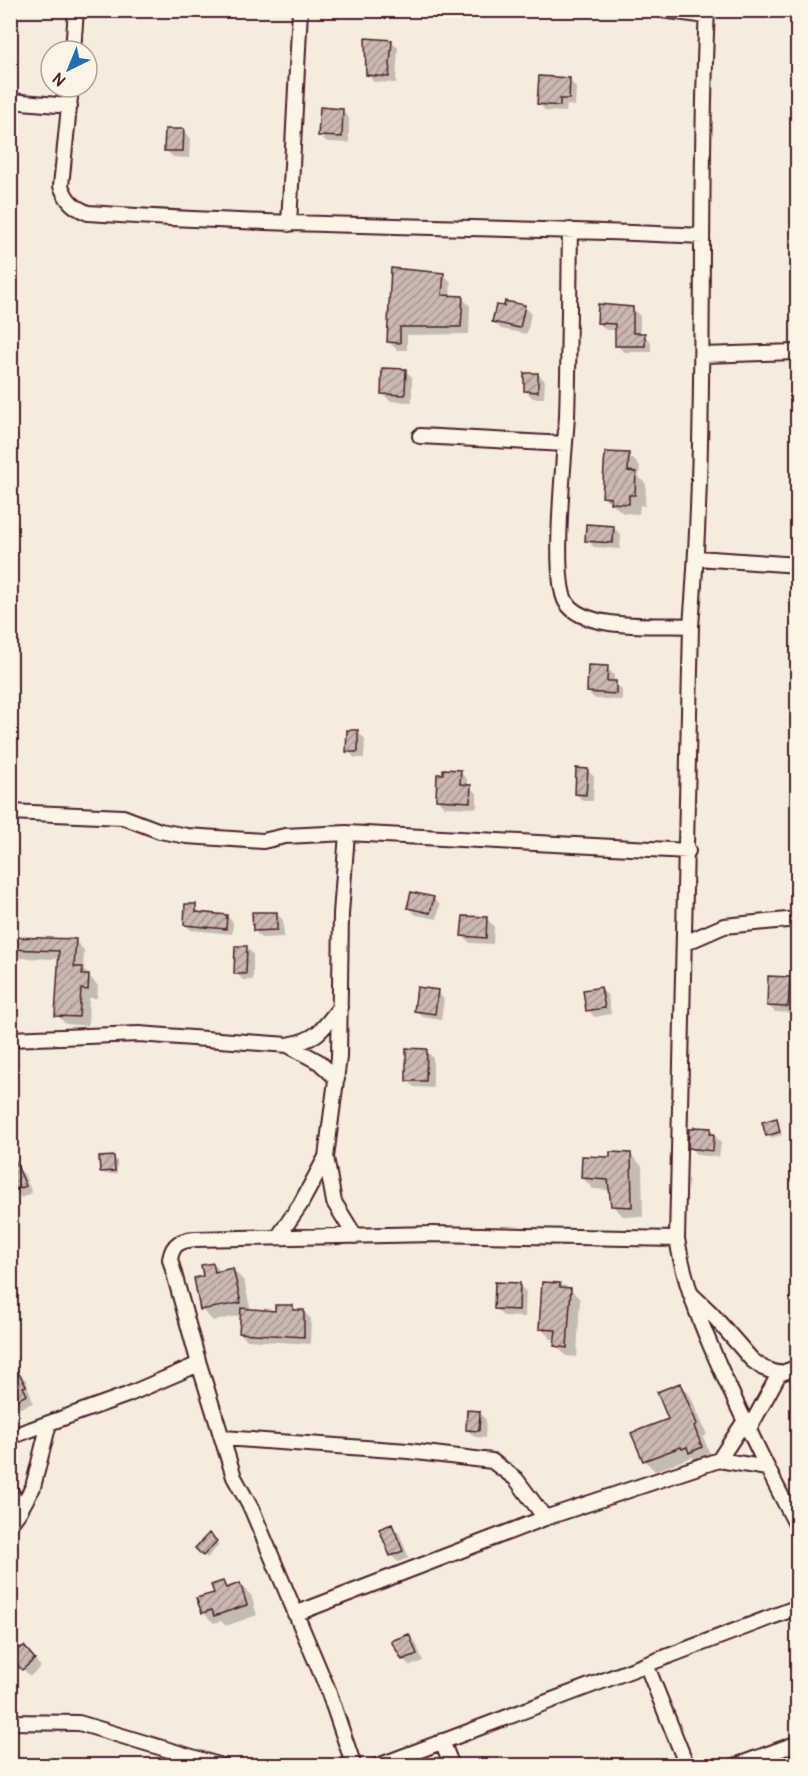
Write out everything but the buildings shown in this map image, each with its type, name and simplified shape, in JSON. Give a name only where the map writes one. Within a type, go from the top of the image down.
[{"type":"street","points":[[74,39],[75,10]]},
{"type":"street","points":[[289,225],[300,10]]},
{"type":"street","points":[[662,10],[707,13],[701,236],[703,355],[697,558],[692,626],[677,1239],[687,1291],[746,1426],[798,1528]]},
{"type":"street","points":[[70,99],[61,186],[66,198],[75,208],[88,213],[289,225],[570,230],[701,236]]},
{"type":"street","points":[[10,101],[70,106]]},
{"type":"street","points":[[570,230],[565,444],[558,563],[566,602],[578,613],[597,622],[692,626]]},
{"type":"street","points":[[703,355],[798,352]]},
{"type":"street","points":[[420,436],[565,444]]},
{"type":"street","points":[[697,558],[798,565]]},
{"type":"street","points":[[10,812],[123,817],[160,831],[198,837],[263,841],[285,836],[347,833],[688,851]]},
{"type":"street","points":[[347,833],[341,914],[337,1079],[326,1157],[334,1202],[355,1236]]},
{"type":"street","points":[[685,943],[724,926],[798,919]]},
{"type":"street","points":[[10,1039],[139,1034],[288,1045],[307,1041],[318,1034],[340,1007]]},
{"type":"street","points":[[288,1045],[319,1062],[337,1079]]},
{"type":"street","points":[[278,1237],[300,1205],[326,1157]]},
{"type":"street","points":[[354,1766],[327,1690],[252,1510],[234,1477],[170,1259],[172,1249],[179,1242],[195,1239],[278,1237],[444,1234],[677,1239]]},
{"type":"street","points":[[687,1291],[711,1313],[752,1360],[763,1368],[779,1374]]},
{"type":"street","points":[[10,1437],[127,1395],[199,1364]]},
{"type":"street","points":[[719,1460],[746,1426],[779,1374],[798,1367]]},
{"type":"street","points":[[15,1518],[33,1487],[49,1423]]},
{"type":"street","points":[[223,1437],[397,1450],[492,1461],[516,1479],[544,1518]]},
{"type":"street","points":[[295,1614],[544,1518],[719,1460],[767,1468]]},
{"type":"street","points":[[10,1490],[15,1518]]},
{"type":"street","points":[[378,1766],[798,1607]]},
{"type":"street","points":[[646,1664],[687,1766]]},
{"type":"street","points":[[10,1722],[79,1723],[222,1766]]},
{"type":"street","points":[[442,1741],[452,1766]]},
{"type":"street","points":[[735,1766],[798,1743]]}]
